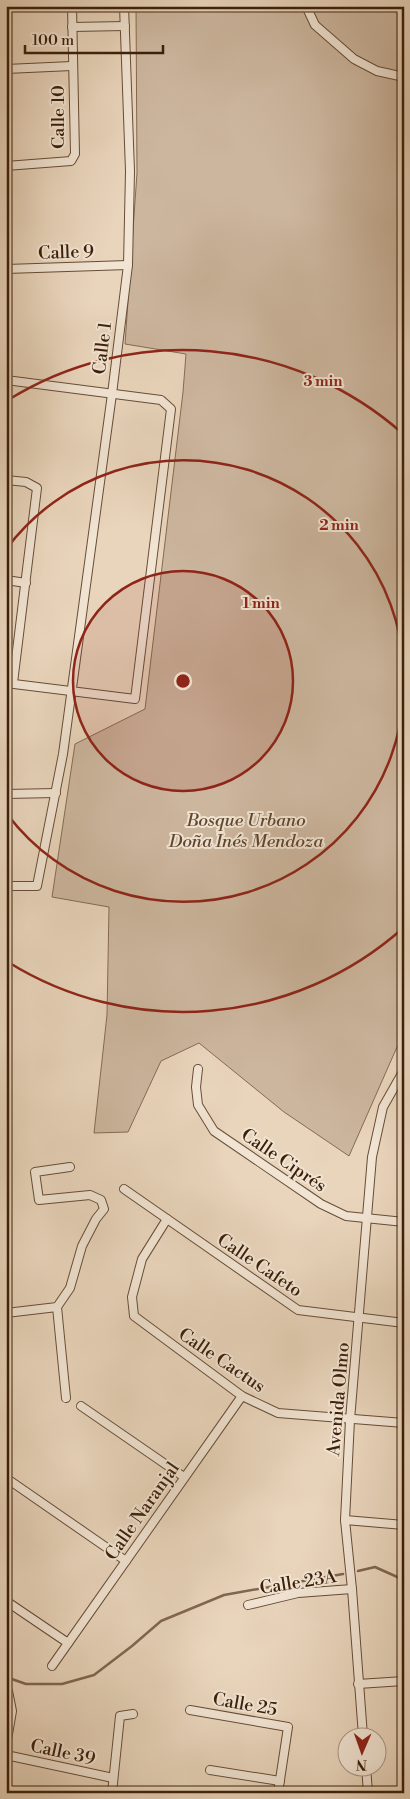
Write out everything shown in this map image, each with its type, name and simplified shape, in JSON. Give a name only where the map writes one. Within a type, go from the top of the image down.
[{"type":"street","name":"Calle 10","points":[[6,166],[71,162],[76,154],[72,66],[72,6]]},
{"type":"street","name":"Calle 1","points":[[6,886],[37,886],[56,793],[72,691],[112,394],[128,265],[130,171],[124,6]]},
{"type":"street","points":[[306,6],[315,25],[354,59],[377,71],[404,77]]},
{"type":"street","points":[[72,27],[125,26]]},
{"type":"street","points":[[6,69],[72,66]]},
{"type":"street","name":"Calle 9","points":[[6,269],[128,265]]},
{"type":"street","points":[[6,380],[161,400],[171,409],[135,699],[10,683],[26,582],[37,488],[26,482],[6,480]]},
{"type":"street","points":[[6,580],[26,582]]},
{"type":"street","points":[[6,794],[56,793]]},
{"type":"street","name":"Calle Ciprés","points":[[198,1069],[196,1087],[198,1105],[214,1131],[321,1204],[346,1216],[404,1222]]},
{"type":"street","name":"Avenida Olmo","points":[[362,1726],[345,1520],[350,1420],[360,1319],[372,1157],[383,1107],[404,1070]]},
{"type":"street","points":[[66,1398],[57,1307],[70,1288],[82,1246],[96,1218],[104,1209],[101,1200],[90,1195],[39,1200],[35,1172],[70,1167]]},
{"type":"street","name":"Calle Cafeto","points":[[124,1189],[298,1310],[404,1323]]},
{"type":"street","name":"Calle Cactus","points":[[167,1219],[142,1259],[132,1297],[134,1316],[242,1396],[278,1412],[350,1420],[404,1423]]},
{"type":"street","points":[[6,1312],[57,1307]]},
{"type":"street","name":"Calle Naranjal","points":[[52,1666],[242,1396]]},
{"type":"street","points":[[81,1406],[184,1477]]},
{"type":"street","points":[[6,1478],[126,1561]]},
{"type":"street","points":[[345,1520],[404,1525]]},
{"type":"street","name":"Calle 23A","points":[[248,1605],[298,1593],[352,1589]]},
{"type":"street","points":[[6,1601],[68,1643]]},
{"type":"street","points":[[358,1684],[404,1681]]},
{"type":"street","name":"Calle 39","points":[[6,1691],[8,1691],[12,1711],[6,1746]]},
{"type":"street","name":"Calle 25","points":[[190,1710],[288,1726],[278,1793]]},
{"type":"street","points":[[112,1793],[120,1716],[133,1714]]},
{"type":"street","name":"Calle 39","points":[[6,1755],[113,1778]]},
{"type":"street","points":[[210,1770],[280,1781]]},
{"type":"street","points":[[367,1776],[368,1793]]},
{"type":"green space","name":"Bosque Urbano Doña Inés Mendoza","points":[[136,6],[404,6],[404,1040],[397,1047],[349,1156],[284,1112],[199,1043],[161,1061],[128,1132],[94,1133],[107,1015],[109,907],[52,897],[75,744],[145,709],[186,354],[125,344],[137,173]]},
{"type":"waterway","points":[[358,1571],[375,1567],[404,1580]]},
{"type":"waterway","points":[[6,1677],[26,1684],[62,1684],[94,1675],[161,1621],[224,1595],[343,1574]]}]
